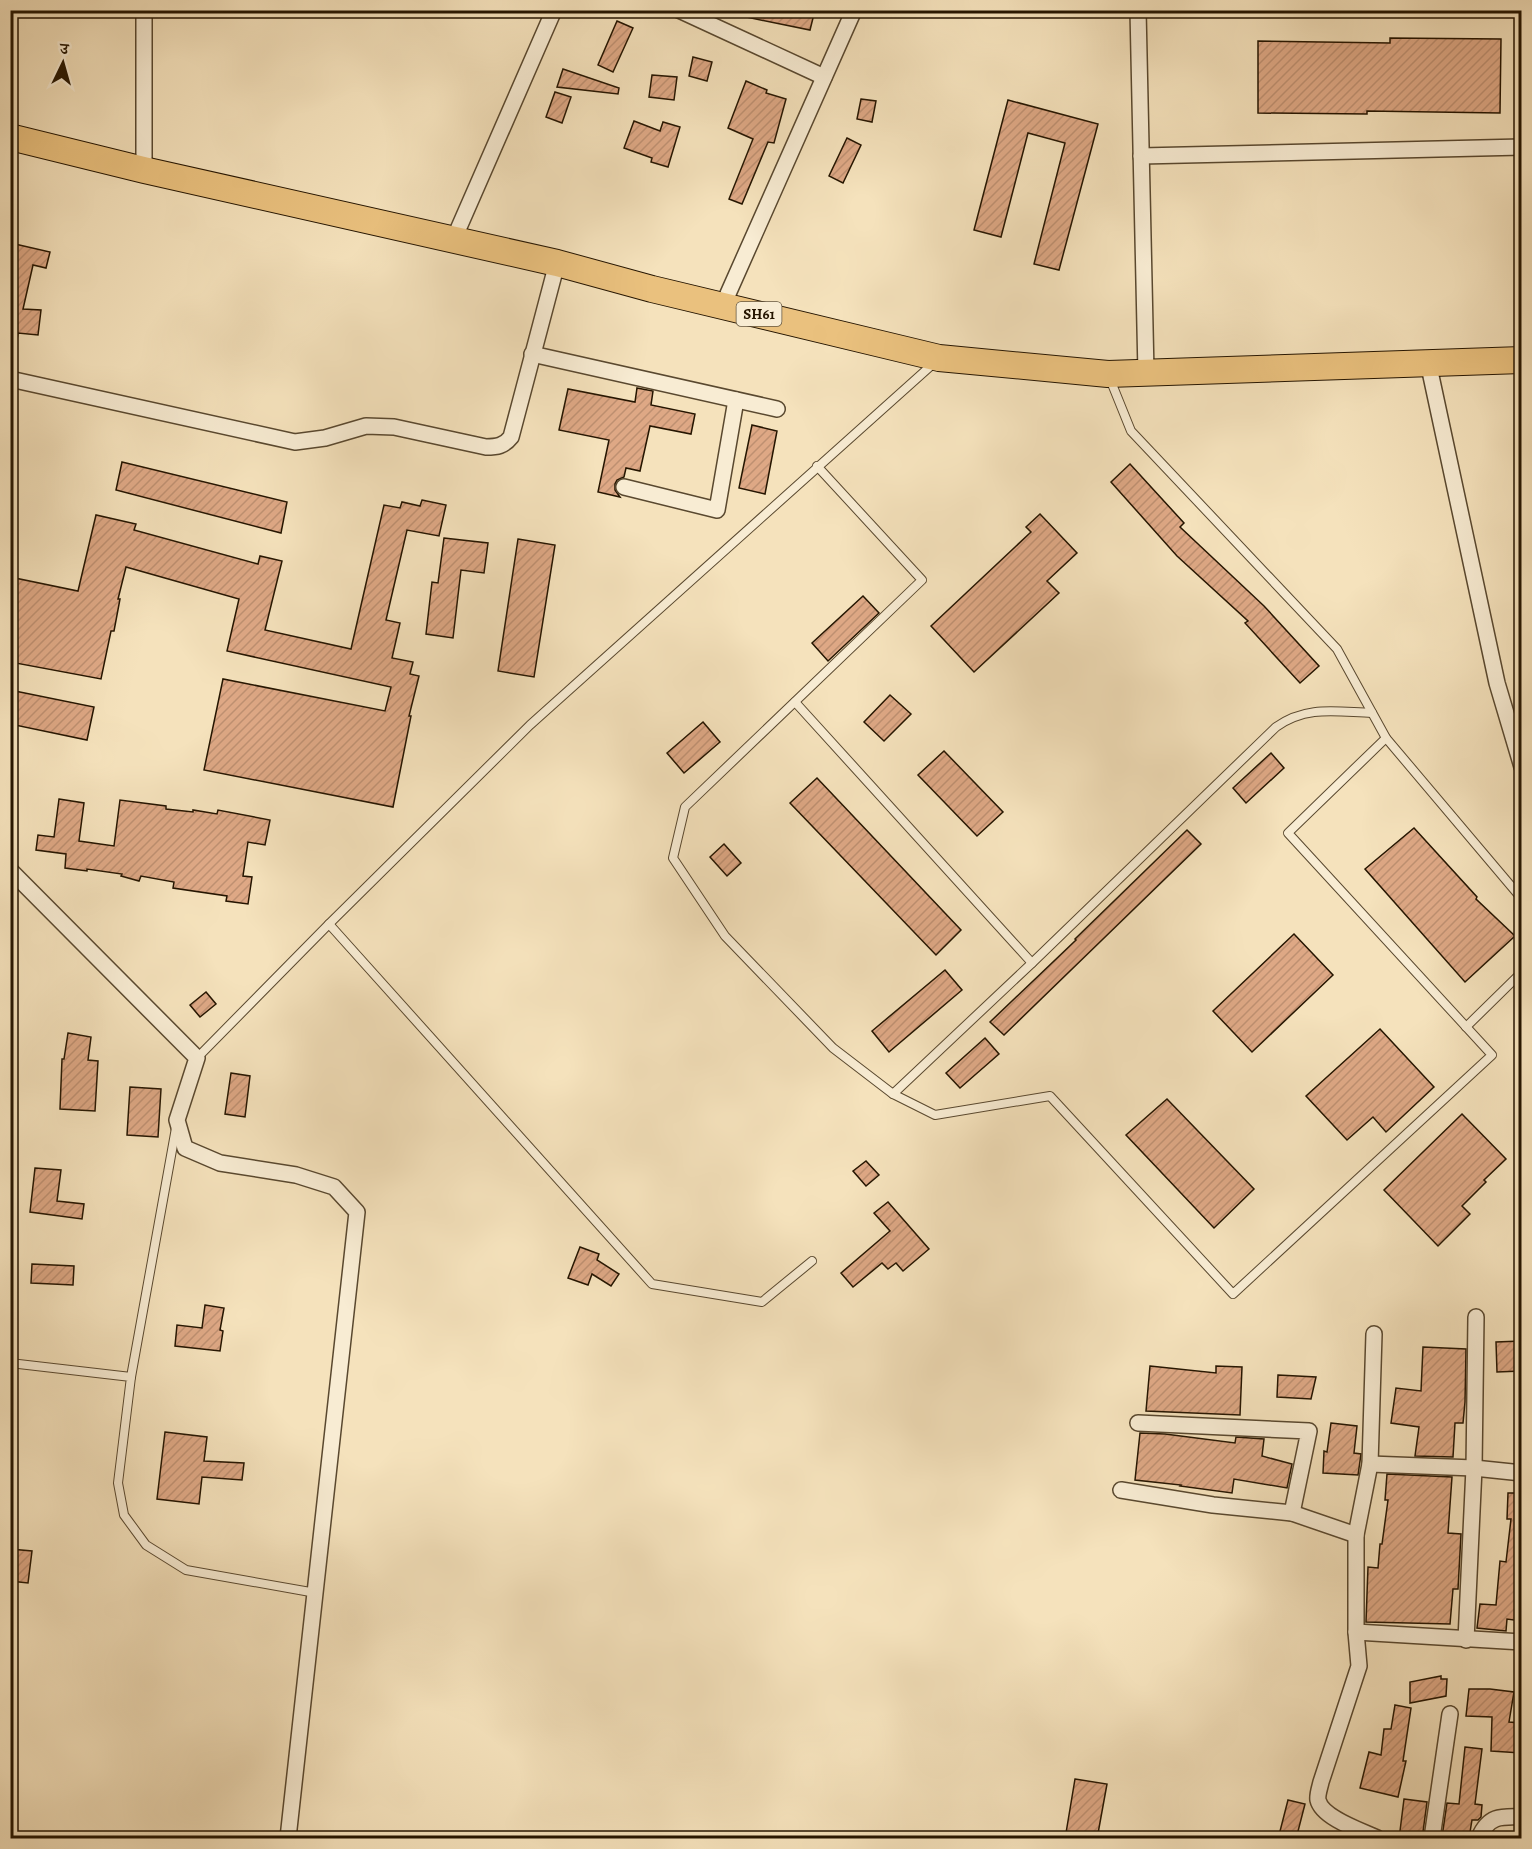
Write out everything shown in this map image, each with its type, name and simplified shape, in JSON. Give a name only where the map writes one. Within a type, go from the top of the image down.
[{"type":"main road","name":"SH61","points":[[10,136],[144,170],[557,263],[939,358],[1108,374],[1521,360]]},
{"type":"street","points":[[144,10],[144,170]]},
{"type":"street","points":[[453,241],[554,10]]},
{"type":"street","points":[[680,10],[824,77]]},
{"type":"street","points":[[723,305],[854,10]]},
{"type":"street","points":[[1138,10],[1146,373]]},
{"type":"street","points":[[1141,156],[1521,147]]},
{"type":"street","points":[[10,379],[295,442],[325,438],[366,426],[394,427],[486,447],[498,447],[505,444],[511,437],[557,263]]},
{"type":"street","points":[[532,354],[777,409]]},
{"type":"street","points":[[1428,362],[1491,661],[1521,766]]},
{"type":"street","points":[[624,487],[717,510],[736,400]]},
{"type":"street","points":[[10,870],[197,1058],[177,1120],[185,1148],[220,1163],[296,1175],[334,1187],[357,1212],[288,1839]]},
{"type":"street","points":[[1466,1640],[1474,1468],[1476,1317]]},
{"type":"street","points":[[1374,1334],[1370,1464],[1356,1535],[1356,1632],[1359,1666],[1317,1799],[1330,1815],[1377,1839]]},
{"type":"street","points":[[1138,1423],[1309,1431],[1292,1513]]},
{"type":"street","points":[[1370,1464],[1474,1468],[1521,1473]]},
{"type":"street","points":[[1121,1490],[1212,1505],[1292,1513],[1356,1535]]},
{"type":"street","points":[[1356,1632],[1521,1642]]},
{"type":"street","points":[[1432,1839],[1450,1714]]},
{"type":"street","points":[[1479,1839],[1488,1822],[1506,1816],[1521,1817]]},
{"type":"lane","points":[[197,1058],[530,725],[939,358]]},
{"type":"lane","points":[[1108,374],[1131,431],[1337,649],[1386,738],[1521,899]]},
{"type":"lane","points":[[817,466],[922,580],[685,807],[673,858],[725,936],[833,1048],[893,1094],[935,1115],[1050,1096],[1233,1294],[1492,1055],[1288,833],[1386,738]]},
{"type":"lane","points":[[795,702],[1032,963]]},
{"type":"lane","points":[[893,1094],[1276,727],[1300,713],[1315,711],[1372,713]]},
{"type":"lane","points":[[329,924],[652,1284],[762,1302],[812,1262]]},
{"type":"lane","points":[[1466,1027],[1521,972]]},
{"type":"lane","points":[[177,1120],[131,1377],[118,1482],[124,1515],[146,1545],[186,1570],[316,1593]]},
{"type":"lane","points":[[10,1363],[131,1377]]},
{"type":"building","points":[[747,10],[815,10],[810,30],[746,17]]},
{"type":"building","points":[[617,21],[633,28],[613,72],[598,65]]},
{"type":"building","points":[[1390,38],[1501,39],[1500,113],[1367,111],[1367,114],[1258,113],[1258,41],[1390,43]]},
{"type":"building","points":[[693,57],[712,62],[707,81],[689,76]]},
{"type":"building","points":[[563,69],[619,88],[618,94],[557,87]]},
{"type":"building","points":[[652,75],[677,77],[674,100],[649,97]]},
{"type":"building","points":[[746,81],[767,90],[766,93],[786,99],[774,143],[768,142],[742,204],[729,199],[753,139],[728,128]]},
{"type":"building","points":[[555,92],[571,97],[562,123],[546,117]]},
{"type":"building","points":[[861,99],[876,101],[872,122],[857,119]]},
{"type":"building","points":[[1008,100],[1098,124],[1059,270],[1034,264],[1065,143],[1028,133],[1001,237],[974,230]]},
{"type":"building","points":[[634,121],[660,131],[663,122],[680,127],[668,167],[651,162],[652,158],[624,148]]},
{"type":"building","points":[[847,138],[861,145],[843,183],[829,176]]},
{"type":"building","points":[[15,244],[50,252],[46,268],[33,265],[23,309],[41,310],[38,335],[18,333],[17,340],[10,339],[10,264]]},
{"type":"building","points":[[637,388],[653,391],[651,405],[695,414],[691,434],[650,426],[640,471],[626,468],[624,477],[617,480],[615,484],[615,490],[620,497],[598,492],[609,440],[559,430],[568,389],[635,402]]},
{"type":"building","points":[[752,425],[777,431],[765,494],[739,488]]},
{"type":"building","points":[[122,462],[287,502],[281,533],[116,490]]},
{"type":"building","points":[[1130,464],[1184,523],[1180,527],[1264,606],[1319,666],[1300,683],[1245,623],[1248,621],[1177,556],[1111,482]]},
{"type":"building","points":[[422,500],[446,505],[439,536],[407,530],[386,620],[400,623],[392,658],[413,662],[410,674],[419,676],[409,716],[411,716],[393,807],[204,770],[223,679],[385,711],[391,687],[227,651],[239,599],[126,567],[118,599],[120,599],[114,631],[111,631],[101,679],[10,662],[10,577],[78,591],[96,515],[136,524],[134,530],[258,564],[260,556],[282,561],[265,630],[351,649],[384,505],[400,508],[402,502],[420,506]]},
{"type":"building","points":[[1040,514],[1077,553],[1047,581],[1059,593],[974,672],[931,626],[1031,532],[1026,527]]},
{"type":"building","points":[[444,538],[488,543],[484,573],[461,570],[453,638],[426,634],[432,582],[438,583]]},
{"type":"building","points":[[518,539],[555,545],[534,677],[498,671]]},
{"type":"building","points":[[863,596],[879,613],[828,661],[812,643]]},
{"type":"building","points":[[10,690],[94,707],[87,740],[10,724]]},
{"type":"building","points":[[890,695],[911,714],[884,741],[864,722]]},
{"type":"building","points":[[703,722],[720,742],[684,773],[667,753]]},
{"type":"building","points":[[944,751],[1003,812],[977,836],[918,775]]},
{"type":"building","points":[[1271,753],[1284,768],[1246,803],[1233,788]]},
{"type":"building","points":[[817,778],[961,930],[936,955],[790,803]]},
{"type":"building","points":[[59,799],[84,803],[79,841],[114,846],[120,800],[193,812],[193,810],[217,814],[218,810],[270,820],[265,845],[248,842],[243,876],[252,877],[248,904],[226,901],[227,896],[173,888],[174,882],[141,876],[139,881],[121,876],[122,874],[65,868],[66,854],[36,850],[38,835],[54,837]]},
{"type":"building","points":[[1414,828],[1477,897],[1476,899],[1515,936],[1465,982],[1365,869]]},
{"type":"building","points":[[1187,830],[1201,844],[1004,1035],[990,1022],[1076,940]]},
{"type":"building","points":[[724,844],[741,863],[727,876],[710,857]]},
{"type":"building","points":[[1294,934],[1333,975],[1252,1052],[1213,1011]]},
{"type":"building","points":[[945,970],[962,990],[889,1052],[872,1031]]},
{"type":"building","points":[[206,992],[216,1004],[200,1017],[190,1005]]},
{"type":"building","points":[[1380,1029],[1434,1087],[1386,1132],[1373,1117],[1347,1140],[1306,1096]]},
{"type":"building","points":[[68,1033],[91,1037],[88,1060],[98,1061],[95,1111],[60,1109],[62,1059],[64,1059]]},
{"type":"building","points":[[985,1038],[999,1054],[960,1088],[946,1073]]},
{"type":"building","points":[[231,1073],[250,1076],[245,1117],[225,1114]]},
{"type":"building","points":[[130,1087],[161,1089],[158,1137],[127,1135]]},
{"type":"building","points":[[1167,1099],[1254,1189],[1214,1228],[1126,1135]]},
{"type":"building","points":[[1462,1114],[1506,1159],[1462,1206],[1470,1214],[1438,1246],[1384,1190]]},
{"type":"building","points":[[866,1161],[879,1175],[866,1186],[853,1171]]},
{"type":"building","points":[[35,1168],[61,1170],[57,1201],[84,1204],[82,1219],[30,1212]]},
{"type":"building","points":[[888,1202],[929,1249],[903,1271],[896,1263],[888,1269],[882,1263],[853,1287],[841,1273],[890,1231],[874,1213]]},
{"type":"building","points":[[580,1247],[599,1254],[597,1260],[619,1274],[611,1286],[592,1274],[588,1285],[568,1278]]},
{"type":"building","points":[[32,1264],[74,1266],[73,1285],[31,1283]]},
{"type":"building","points":[[205,1305],[224,1308],[220,1330],[223,1331],[220,1351],[175,1346],[177,1325],[202,1328]]},
{"type":"building","points":[[1521,1341],[1521,1371],[1497,1372],[1496,1342]]},
{"type":"building","points":[[1423,1347],[1466,1349],[1463,1423],[1455,1423],[1453,1457],[1415,1456],[1419,1427],[1391,1423],[1396,1388],[1421,1391]]},
{"type":"building","points":[[1150,1366],[1216,1373],[1216,1366],[1242,1367],[1240,1415],[1146,1411]]},
{"type":"building","points":[[1278,1375],[1316,1377],[1311,1399],[1277,1397]]},
{"type":"building","points":[[1331,1423],[1357,1426],[1354,1453],[1361,1454],[1358,1475],[1323,1473],[1324,1451],[1327,1452]]},
{"type":"building","points":[[165,1432],[207,1437],[204,1461],[244,1463],[242,1480],[202,1477],[199,1504],[157,1499]]},
{"type":"building","points":[[1140,1433],[1235,1443],[1236,1437],[1264,1439],[1262,1456],[1292,1464],[1287,1488],[1234,1479],[1232,1493],[1135,1480]]},
{"type":"building","points":[[1387,1474],[1452,1477],[1448,1533],[1461,1534],[1458,1589],[1453,1589],[1450,1624],[1366,1622],[1368,1567],[1378,1568],[1388,1500],[1385,1500]]},
{"type":"building","points":[[1508,1493],[1521,1493],[1521,1621],[1507,1619],[1506,1631],[1477,1628],[1480,1604],[1496,1605],[1500,1561],[1506,1562],[1511,1519],[1507,1519]]},
{"type":"building","points":[[10,1549],[32,1551],[28,1583],[10,1581]]},
{"type":"building","points":[[1441,1676],[1441,1679],[1447,1679],[1446,1696],[1410,1703],[1410,1682]]},
{"type":"building","points":[[1469,1689],[1514,1692],[1509,1722],[1521,1723],[1521,1753],[1491,1751],[1492,1717],[1466,1716]]},
{"type":"building","points":[[1395,1705],[1411,1708],[1403,1761],[1406,1761],[1398,1797],[1360,1788],[1369,1752],[1381,1755],[1384,1729],[1391,1729]]},
{"type":"building","points":[[1465,1747],[1482,1749],[1475,1804],[1482,1805],[1481,1817],[1478,1820],[1472,1820],[1469,1838],[1442,1837],[1447,1803],[1459,1804]]},
{"type":"building","points":[[1075,1779],[1107,1784],[1097,1839],[1065,1839]]},
{"type":"building","points":[[1404,1799],[1427,1802],[1422,1839],[1399,1839]]},
{"type":"building","points":[[1288,1800],[1305,1804],[1296,1839],[1278,1839]]}]
